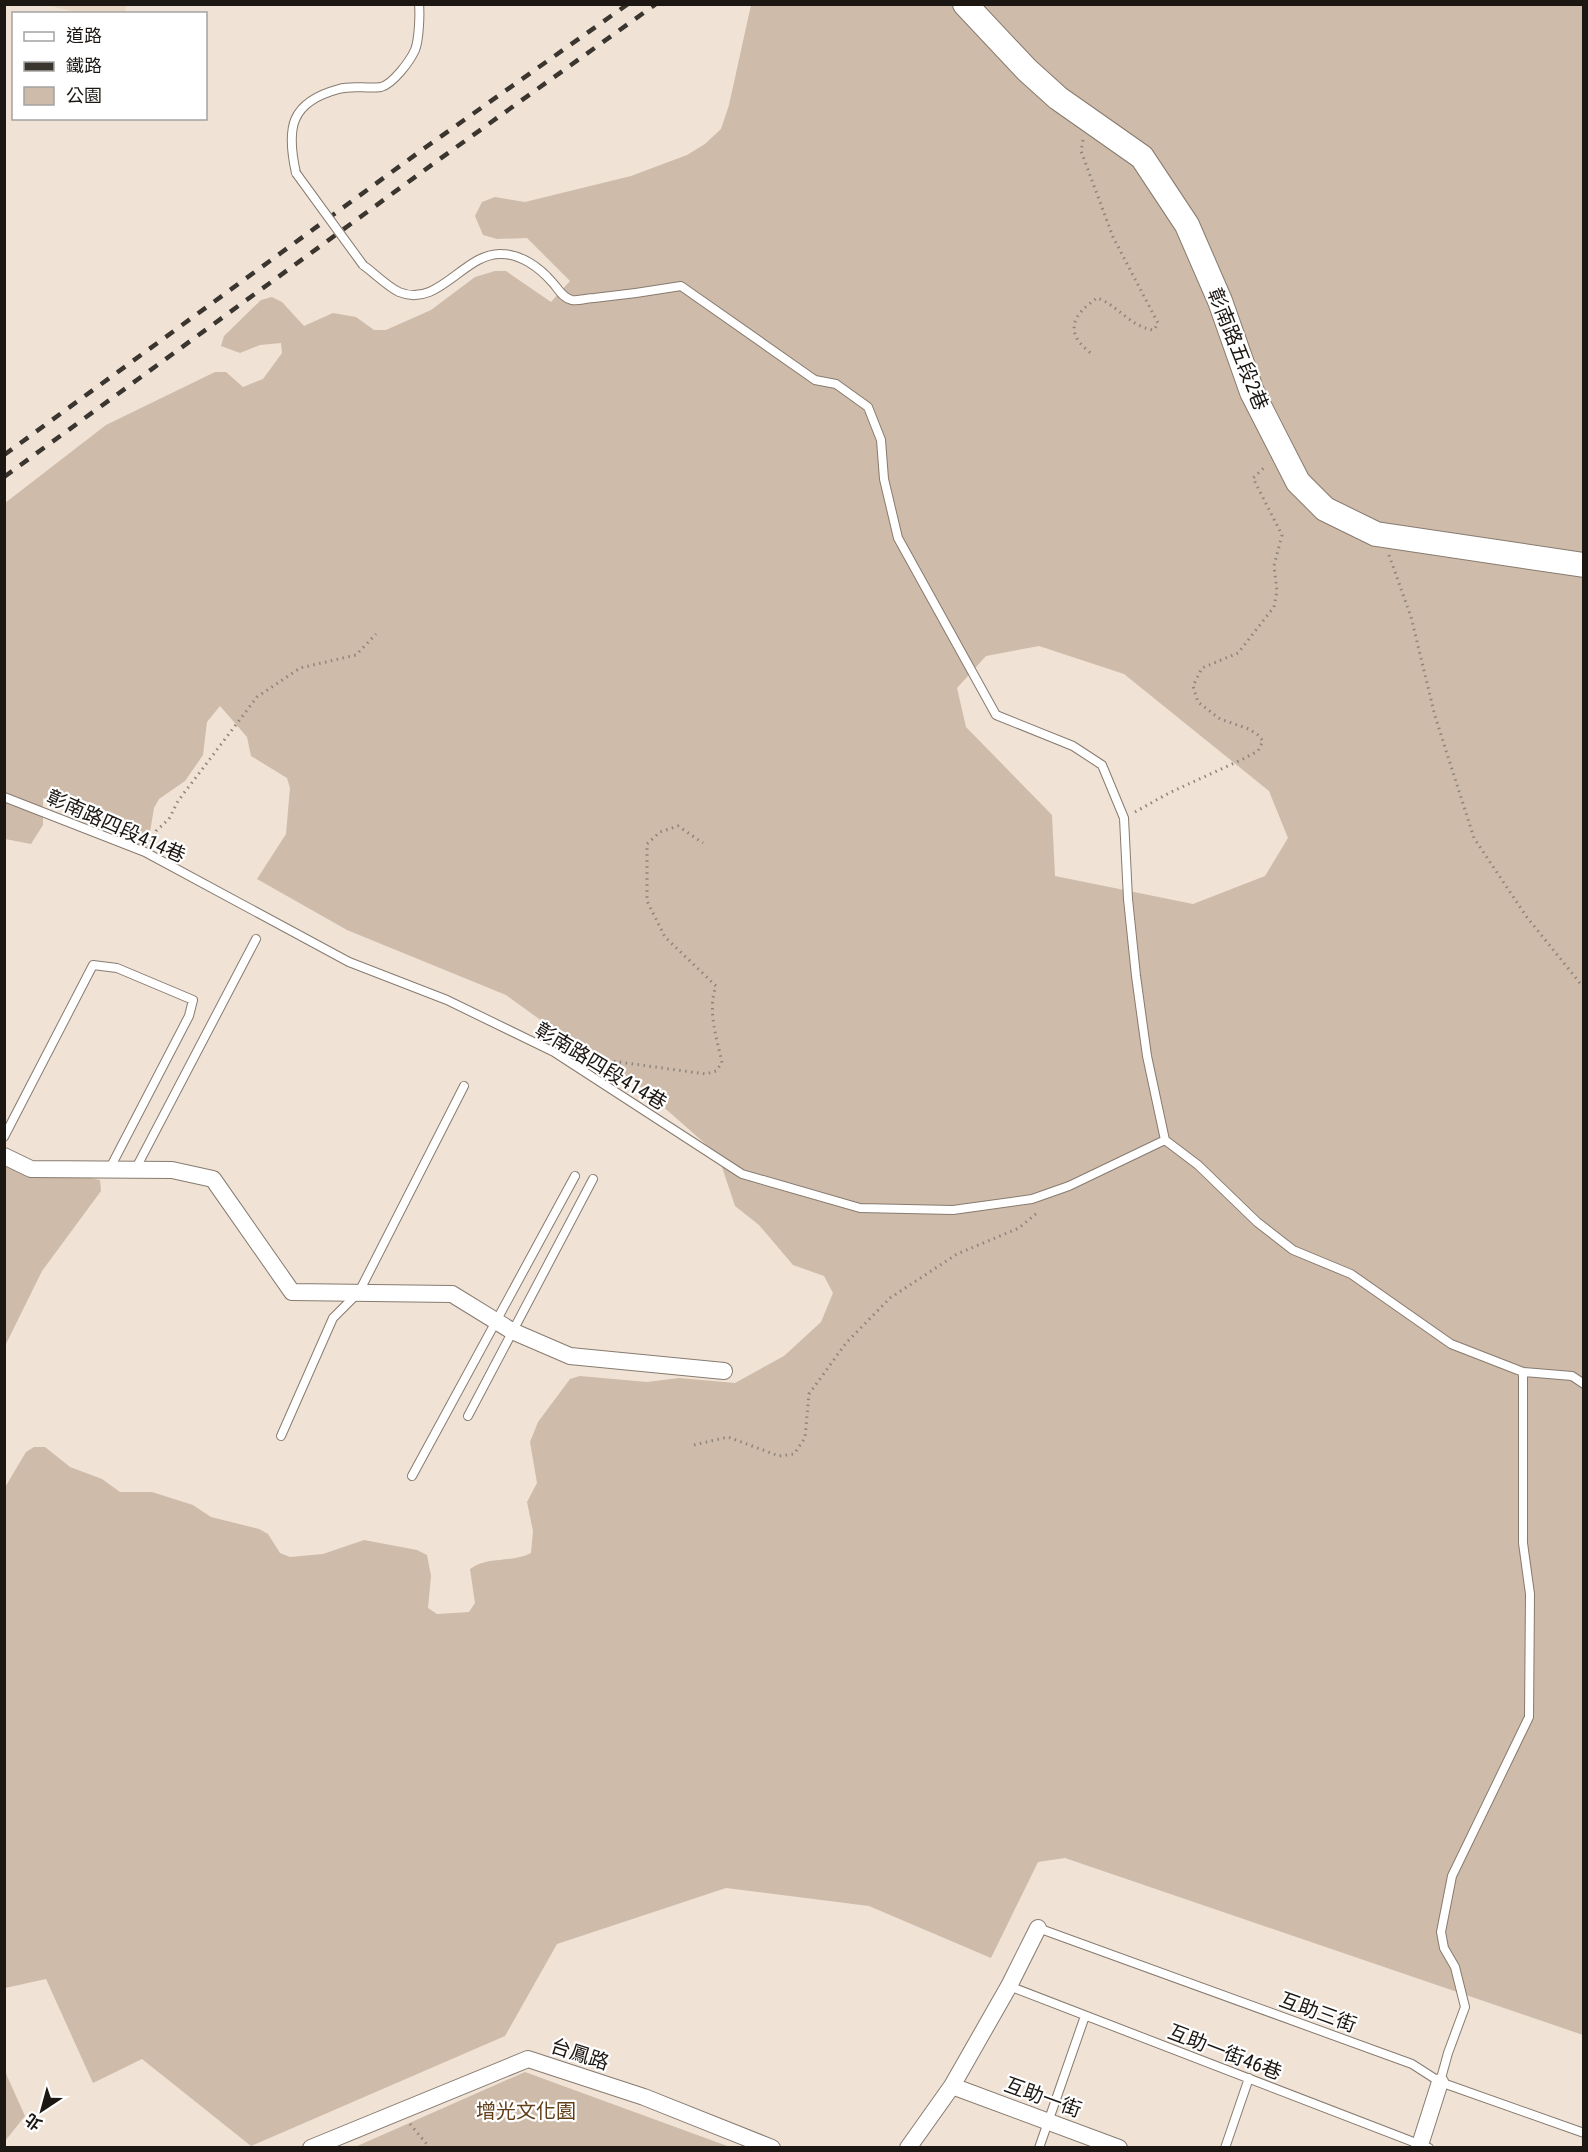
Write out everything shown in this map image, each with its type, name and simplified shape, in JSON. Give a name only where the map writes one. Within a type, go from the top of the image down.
[{"type":"street","name":"彰南路五段2巷","points":[[966,4],[1027,70],[1058,98],[1142,157],[1186,225],[1220,301],[1252,392],[1298,482],[1325,508],[1376,534],[1584,565]]},
{"type":"street","points":[[4,1156],[31,1169],[172,1170],[213,1179],[292,1292],[452,1294],[496,1323],[570,1356],[724,1371]]},
{"type":"street","points":[[908,2148],[952,2086],[1010,1986],[1038,1928]]},
{"type":"street","name":"台鳳路","points":[[311,2148],[528,2060],[644,2097],[772,2148]]},
{"type":"street","points":[[1422,2146],[1440,2082]]},
{"type":"street","name":"互助一街","points":[[952,2086],[1119,2148]]},
{"type":"lane","points":[[419,4],[415,50],[394,80],[382,87],[340,88],[300,109],[292,124],[291,151],[296,173],[363,265],[399,292],[417,295],[440,288],[470,264],[490,254],[505,254],[536,266],[554,283],[560,293],[570,300],[618,296],[681,286],[815,380],[836,384],[868,407],[881,440],[884,479],[898,538],[996,715],[1072,746],[1102,765],[1124,818],[1128,899],[1136,976],[1148,1056],[1165,1140],[1198,1165],[1257,1222],[1293,1250],[1351,1274],[1451,1344],[1523,1372],[1572,1376],[1584,1384]]},
{"type":"lane","name":"彰南路四段414巷","points":[[4,797],[145,852],[349,962],[447,1000],[554,1052],[742,1174],[860,1208],[953,1210],[1032,1199],[1069,1186],[1165,1140]]},
{"type":"lane","points":[[135,1170],[256,939]]},
{"type":"lane","points":[[4,1137],[93,965],[117,968],[193,1000],[189,1016],[109,1170]]},
{"type":"lane","points":[[281,1436],[333,1318],[358,1292],[464,1086]]},
{"type":"lane","points":[[412,1476],[575,1176]]},
{"type":"lane","points":[[468,1416],[593,1179]]},
{"type":"lane","points":[[1440,2082],[1465,2007],[1455,1967],[1444,1948],[1441,1932],[1452,1876],[1529,1717],[1530,1594],[1523,1543],[1523,1372]]},
{"type":"lane","name":"互助三街","points":[[1038,1928],[1412,2064],[1440,2082],[1584,2133]]},
{"type":"lane","name":"互助一街46巷","points":[[1010,1986],[1422,2146]]},
{"type":"lane","points":[[1039,2148],[1085,2016]]},
{"type":"lane","points":[[1225,2148],[1249,2078]]},
{"type":"path","points":[[1085,117],[1082,151],[1113,237],[1158,323],[1154,330],[1146,329],[1130,320],[1107,301],[1097,298],[1086,305],[1075,320],[1074,329],[1077,340],[1092,354]]},
{"type":"path","points":[[1124,818],[1169,793],[1258,751],[1263,741],[1249,729],[1220,719],[1198,702],[1193,686],[1202,668],[1238,652],[1274,607],[1277,591],[1274,566],[1282,535],[1253,478],[1283,451]]},
{"type":"path","points":[[1376,534],[1388,552],[1411,617],[1435,716],[1474,838],[1526,916],[1584,988]]},
{"type":"path","points":[[145,852],[156,831],[169,819],[178,801],[256,697],[300,668],[356,655],[376,634]]},
{"type":"path","points":[[587,1058],[706,1074],[716,1071],[722,1063],[714,1026],[712,999],[716,987],[665,937],[646,901],[647,844],[660,832],[678,826],[703,843]]},
{"type":"path","points":[[694,1446],[728,1437],[779,1456],[794,1454],[805,1438],[809,1394],[846,1343],[890,1298],[957,1254],[1019,1228],[1044,1207]]},
{"type":"path","points":[[398,2112],[430,2148]]},
{"type":"shaded area","points":[[45,5],[127,5],[125,12],[77,12]]},
{"type":"green space","points":[[751,5],[1583,5],[1583,2035],[1065,1858],[1038,1862],[991,1958],[869,1906],[726,1888],[557,1944],[505,2036],[251,2146],[142,2059],[93,2083],[46,1979],[5,1988],[4,1489],[26,1452],[34,1447],[45,1447],[70,1467],[102,1479],[120,1492],[152,1492],[193,1505],[211,1517],[259,1529],[268,1534],[280,1553],[290,1557],[323,1554],[364,1540],[417,1550],[427,1555],[431,1576],[428,1608],[437,1614],[469,1612],[475,1603],[470,1569],[484,1562],[516,1558],[531,1553],[533,1531],[527,1502],[537,1483],[530,1442],[538,1422],[570,1379],[580,1376],[647,1382],[679,1378],[735,1383],[784,1356],[821,1322],[833,1293],[824,1276],[793,1265],[759,1225],[735,1206],[718,1155],[634,1081],[593,1058],[506,995],[347,930],[257,879],[286,834],[290,788],[287,778],[251,756],[247,737],[220,706],[207,722],[203,755],[185,781],[159,799],[154,808],[147,850],[101,822],[43,798],[43,825],[31,844],[5,839],[5,503],[106,425],[215,372],[226,372],[243,387],[263,379],[282,353],[281,343],[260,345],[240,353],[221,346],[224,336],[261,300],[272,297],[282,302],[304,326],[333,313],[356,317],[374,330],[386,330],[431,310],[475,277],[495,271],[506,271],[551,302],[570,281],[527,238],[497,239],[483,235],[475,216],[482,202],[495,197],[525,202],[631,176],[687,155],[705,144],[721,129],[729,105]],"holes":[[[1039,646],[1124,674],[1269,791],[1288,838],[1265,876],[1193,904],[1055,876],[1052,815],[966,727],[957,688],[986,656]]]},
{"type":"green space","points":[[5,1160],[100,1180],[101,1191],[42,1271],[5,1346]]},
{"type":"green space","points":[[4,2065],[25,2116],[5,2141]]},
{"type":"green space","name":"增光文化園","points":[[525,2072],[730,2147],[355,2147]]},
{"type":"railway","points":[[4,455],[426,147],[628,4]]},
{"type":"railway","points":[[4,477],[656,4]]}]
